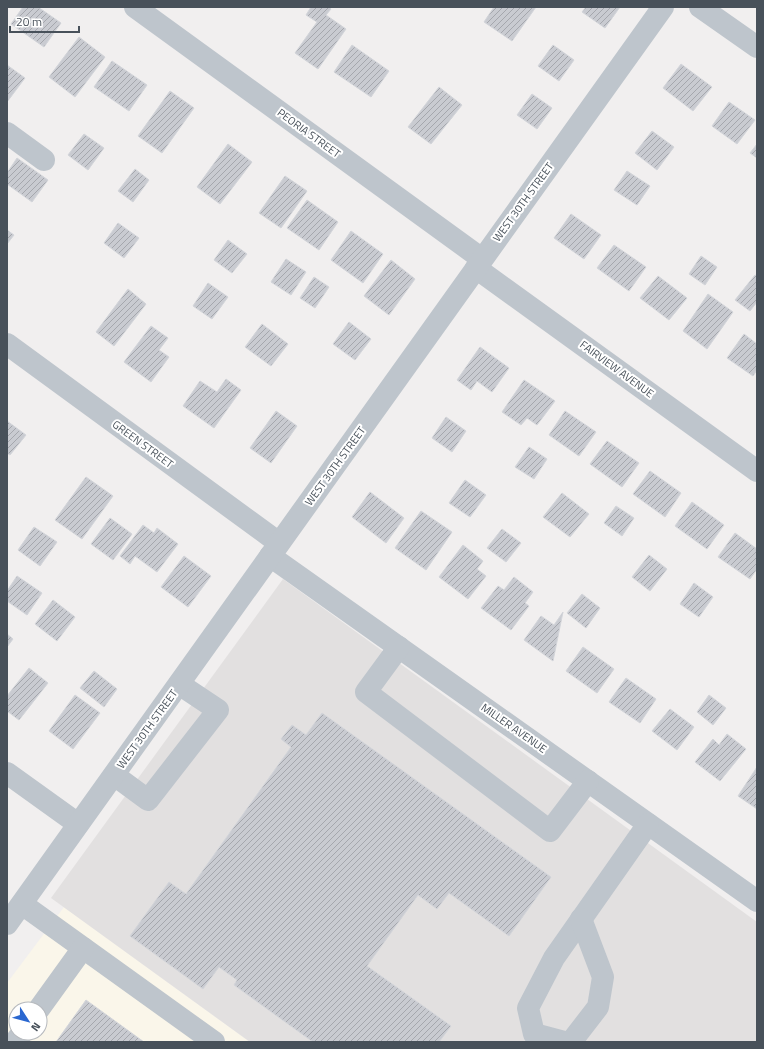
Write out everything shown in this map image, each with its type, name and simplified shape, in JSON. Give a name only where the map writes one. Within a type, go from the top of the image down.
[{"type":"street","name":"PEORIA STREET","points":[[135,7],[479,263]]},
{"type":"street","name":"WEST 30TH STREET","points":[[7,924],[663,7]]},
{"type":"street","points":[[700,7],[757,48]]},
{"type":"street","points":[[7,133],[44,160]]},
{"type":"street","name":"FAIRVIEW AVENUE","points":[[479,263],[757,471]]},
{"type":"street","name":"GREEN STREET","points":[[7,344],[275,550]]},
{"type":"street","name":"MILLER AVENUE","points":[[275,550],[399,647],[757,901]]},
{"type":"street","points":[[399,647],[366,692],[550,830],[588,781]]},
{"type":"street","points":[[114,775],[148,800],[218,710],[179,684]]},
{"type":"street","points":[[7,773],[78,824]]},
{"type":"street","points":[[564,1042],[534,1034],[528,1008],[554,958],[648,824]]},
{"type":"street","points":[[22,904],[214,1042]]},
{"type":"street","points":[[571,1042],[598,1007],[603,977],[581,919]]},
{"type":"street","points":[[45,1001],[83,948]]},
{"type":"shaded area","points":[[283,579],[757,922],[757,1042],[250,1042],[51,898]]},
{"type":"shaded area","points":[[64,907],[250,1042],[7,1042],[7,983]]},
{"type":"building","points":[[23,7],[38,7],[61,23],[44,47],[11,24]]},
{"type":"building","points":[[311,7],[329,7],[331,9],[326,15],[346,29],[318,69],[295,53],[317,22],[306,15]]},
{"type":"building","points":[[494,7],[536,7],[512,41],[484,22]]},
{"type":"building","points":[[586,7],[620,7],[605,28],[582,12]]},
{"type":"building","points":[[79,37],[105,57],[75,97],[49,77]]},
{"type":"building","points":[[352,45],[389,71],[371,97],[334,72]]},
{"type":"building","points":[[553,45],[574,60],[559,81],[538,66]]},
{"type":"building","points":[[112,61],[147,85],[129,111],[94,87]]},
{"type":"building","points":[[681,64],[712,87],[693,111],[663,88]]},
{"type":"building","points":[[7,65],[25,78],[7,102]]},
{"type":"building","points":[[439,87],[462,105],[431,144],[408,127]]},
{"type":"building","points":[[170,91],[194,108],[162,153],[138,136]]},
{"type":"building","points":[[532,94],[552,108],[537,129],[517,115]]},
{"type":"building","points":[[729,102],[755,120],[737,144],[712,126]]},
{"type":"building","points":[[652,131],[674,147],[657,170],[635,153]]},
{"type":"building","points":[[84,134],[104,148],[88,170],[68,155]]},
{"type":"building","points":[[228,144],[252,162],[220,204],[197,187]]},
{"type":"building","points":[[757,144],[757,158],[750,153]]},
{"type":"building","points":[[17,158],[48,180],[32,202],[7,184],[7,173]]},
{"type":"building","points":[[135,169],[149,180],[133,202],[118,191]]},
{"type":"building","points":[[627,171],[650,186],[637,205],[614,190]]},
{"type":"building","points":[[285,176],[307,191],[281,228],[259,213]]},
{"type":"building","points":[[307,200],[338,222],[319,250],[287,228]]},
{"type":"building","points":[[571,214],[601,235],[584,259],[554,238]]},
{"type":"building","points":[[118,223],[139,238],[124,258],[104,243]]},
{"type":"building","points":[[7,230],[14,235],[7,244]]},
{"type":"building","points":[[351,231],[383,254],[363,283],[331,260]]},
{"type":"building","points":[[228,240],[247,254],[232,273],[214,260]]},
{"type":"building","points":[[614,245],[646,267],[629,291],[597,268]]},
{"type":"building","points":[[701,256],[717,267],[705,285],[689,274]]},
{"type":"building","points":[[286,259],[306,272],[291,295],[271,282]]},
{"type":"building","points":[[391,260],[415,279],[389,315],[364,296]]},
{"type":"building","points":[[755,275],[757,276],[757,302],[750,311],[735,300]]},
{"type":"building","points":[[658,276],[687,298],[669,320],[640,298]]},
{"type":"building","points":[[314,277],[329,287],[315,308],[300,298]]},
{"type":"building","points":[[208,283],[228,297],[212,319],[193,306]]},
{"type":"building","points":[[128,289],[146,304],[114,346],[96,332]]},
{"type":"building","points":[[708,294],[733,312],[707,349],[683,331]]},
{"type":"building","points":[[349,322],[371,339],[355,360],[333,344]]},
{"type":"building","points":[[262,324],[288,344],[271,366],[245,347]]},
{"type":"building","points":[[151,326],[168,338],[159,350],[169,357],[151,382],[124,362]]},
{"type":"building","points":[[744,334],[757,344],[757,370],[753,376],[727,358]]},
{"type":"building","points":[[480,347],[509,368],[492,392],[477,381],[471,390],[457,380]]},
{"type":"building","points":[[226,379],[241,390],[214,428],[183,406],[200,381],[217,392]]},
{"type":"building","points":[[524,380],[555,401],[537,425],[527,418],[521,425],[502,412]]},
{"type":"building","points":[[276,411],[297,426],[271,463],[250,448]]},
{"type":"building","points":[[565,411],[596,432],[579,456],[549,435]]},
{"type":"building","points":[[446,417],[466,431],[452,452],[432,438]]},
{"type":"building","points":[[7,421],[26,435],[10,455],[7,453]]},
{"type":"building","points":[[607,441],[639,463],[622,487],[590,464]]},
{"type":"building","points":[[529,447],[547,459],[534,479],[515,467]]},
{"type":"building","points":[[650,471],[681,493],[665,517],[633,494]]},
{"type":"building","points":[[86,477],[113,496],[82,539],[55,520]]},
{"type":"building","points":[[465,480],[486,495],[470,517],[449,503]]},
{"type":"building","points":[[370,492],[404,518],[386,543],[352,517]]},
{"type":"building","points":[[562,493],[589,514],[570,537],[543,517]]},
{"type":"building","points":[[692,502],[724,525],[707,549],[675,526]]},
{"type":"building","points":[[616,506],[634,518],[622,536],[604,523]]},
{"type":"building","points":[[421,511],[452,532],[426,570],[395,548]]},
{"type":"building","points":[[110,518],[132,534],[113,560],[91,544]]},
{"type":"building","points":[[143,525],[154,533],[157,528],[178,544],[157,572],[135,556],[130,564],[120,556]]},
{"type":"building","points":[[34,527],[57,542],[40,566],[18,550]]},
{"type":"building","points":[[502,529],[521,543],[506,562],[487,548]]},
{"type":"building","points":[[735,533],[757,549],[757,569],[750,579],[718,557]]},
{"type":"building","points":[[463,545],[483,561],[477,569],[486,576],[468,599],[439,577]]},
{"type":"building","points":[[649,555],[667,569],[650,591],[632,577]]},
{"type":"building","points":[[184,556],[211,576],[188,607],[161,587]]},
{"type":"building","points":[[17,576],[42,593],[27,615],[7,601],[7,591]]},
{"type":"building","points":[[514,577],[533,592],[525,603],[529,606],[511,630],[481,608],[498,586],[504,590]]},
{"type":"building","points":[[694,583],[713,597],[699,617],[680,604]]},
{"type":"building","points":[[582,594],[600,608],[586,628],[567,613]]},
{"type":"building","points":[[53,600],[75,617],[57,641],[35,624]]},
{"type":"building","points":[[563,612],[553,661],[524,640],[541,616],[554,625]]},
{"type":"building","points":[[7,634],[13,639],[7,647]]},
{"type":"building","points":[[583,647],[614,669],[597,693],[566,671]]},
{"type":"building","points":[[29,668],[48,683],[19,720],[7,711],[7,696]]},
{"type":"building","points":[[94,671],[117,689],[104,707],[80,688]]},
{"type":"building","points":[[626,678],[656,699],[640,723],[609,702]]},
{"type":"building","points":[[75,695],[100,713],[73,749],[49,731]]},
{"type":"building","points":[[709,695],[726,708],[713,725],[697,712]]},
{"type":"building","points":[[670,709],[694,727],[677,750],[652,731]]},
{"type":"building","points":[[322,713],[551,877],[509,936],[449,893],[437,909],[418,895],[367,966],[451,1026],[439,1042],[313,1042],[234,985],[237,980],[219,967],[203,989],[130,936],[169,882],[186,894],[291,747],[281,739],[292,725],[306,735]]},
{"type":"building","points":[[727,734],[746,749],[720,781],[695,762],[713,739],[719,745]]},
{"type":"building","points":[[757,767],[757,809],[738,796]]},
{"type":"building","points":[[86,1000],[144,1042],[56,1042]]}]
